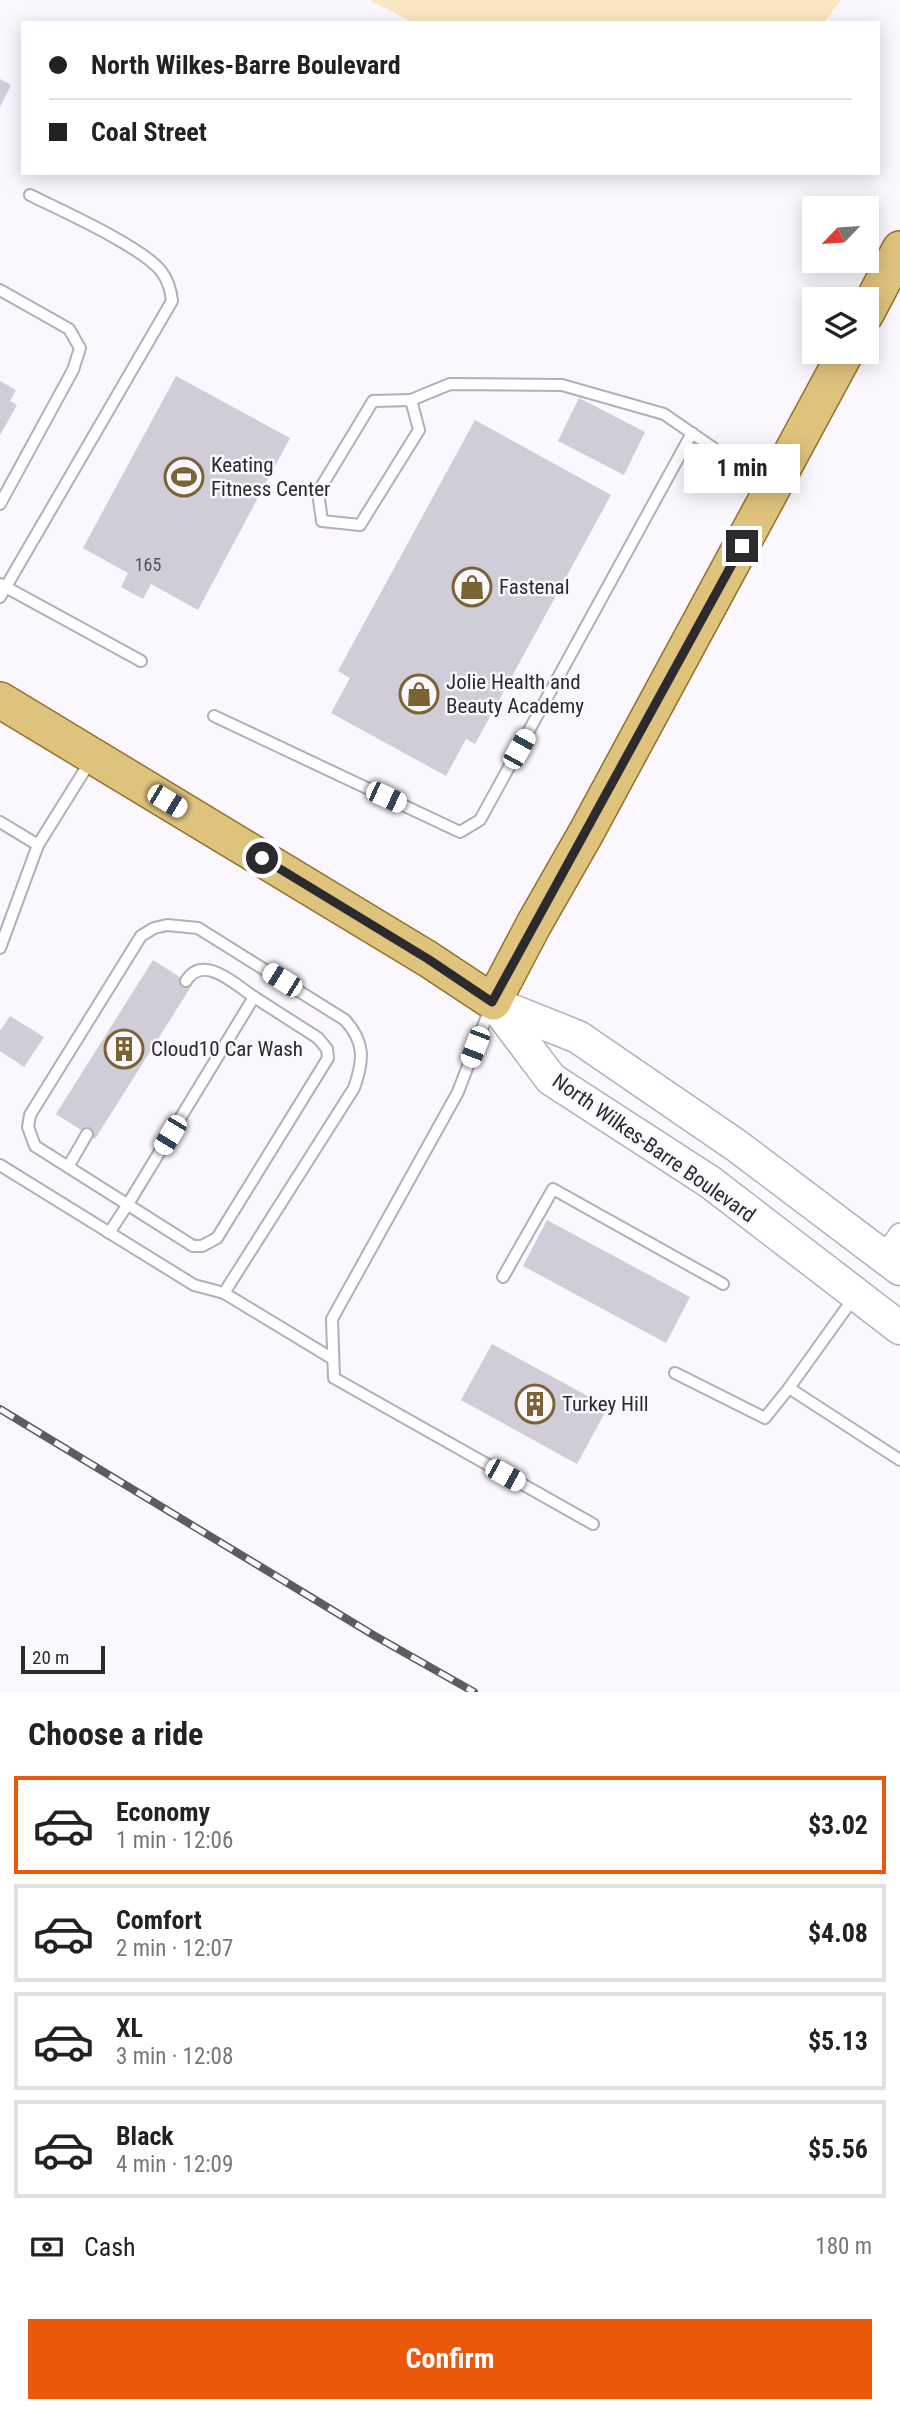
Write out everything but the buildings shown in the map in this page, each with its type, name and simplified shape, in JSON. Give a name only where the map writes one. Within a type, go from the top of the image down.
[{"type":"main road","points":[[879,289],[900,249]]},
{"type":"main road","points":[[492,1002],[840,364]]},
{"type":"main road","name":"North Wilkes-Barre Boulevard","points":[[0,700],[428,959],[492,1002],[578,1037],[895,1253]]},
{"type":"main road","name":"North Wilkes-Barre Boulevard","points":[[492,1002],[551,1079],[710,1182],[900,1328]]},
{"type":"lane","points":[[30,195],[134,250],[160,270],[171,289],[172,301],[2,590],[141,661]]},
{"type":"lane","points":[[0,290],[69,329],[80,348],[73,370],[0,504]]},
{"type":"lane","points":[[411,400],[419,430],[360,525],[322,521],[318,492],[373,401],[411,400],[450,384],[562,385],[664,414],[773,489]]},
{"type":"lane","points":[[214,716],[460,832],[480,820],[692,433]]},
{"type":"lane","points":[[0,948],[38,845],[92,757]]},
{"type":"lane","points":[[0,822],[38,845]]},
{"type":"lane","points":[[186,981],[190,974],[196,971],[218,972],[318,1038],[327,1049],[328,1058],[217,1238],[211,1243],[193,1246],[35,1146],[29,1127],[30,1115],[141,936],[154,928],[183,925],[198,928],[345,1020],[355,1032],[360,1044],[359,1072],[354,1088],[224,1293]]},
{"type":"lane","points":[[110,1233],[254,997]]},
{"type":"lane","points":[[492,1002],[458,1091],[332,1319],[334,1378],[593,1524]]},
{"type":"lane","points":[[68,1167],[87,1134]]},
{"type":"lane","points":[[0,1166],[194,1285],[224,1293],[333,1359]]},
{"type":"lane","points":[[503,1277],[553,1189],[723,1284]]},
{"type":"lane","points":[[675,1373],[765,1418],[856,1295]]},
{"type":"lane","points":[[789,1388],[900,1460]]},
{"type":"shaded area","points":[[369,0],[841,0],[825,21],[410,21]]},
{"type":"railway","points":[[0,1409],[375,1636],[474,1692]]},
{"type":"place","name":"Keating Fitness Center","points":[[184,477]]},
{"type":"place","name":"Fastenal","points":[[472,587]]},
{"type":"place","name":"Jolie Health and Beauty Academy","points":[[419,694]]},
{"type":"place","name":"Cloud10 Car Wash","points":[[124,1049]]},
{"type":"place","name":"Turkey Hill","points":[[535,1404]]},
{"type":"route","points":[[262,858],[428,959],[492,1002],[742,546]]}]
